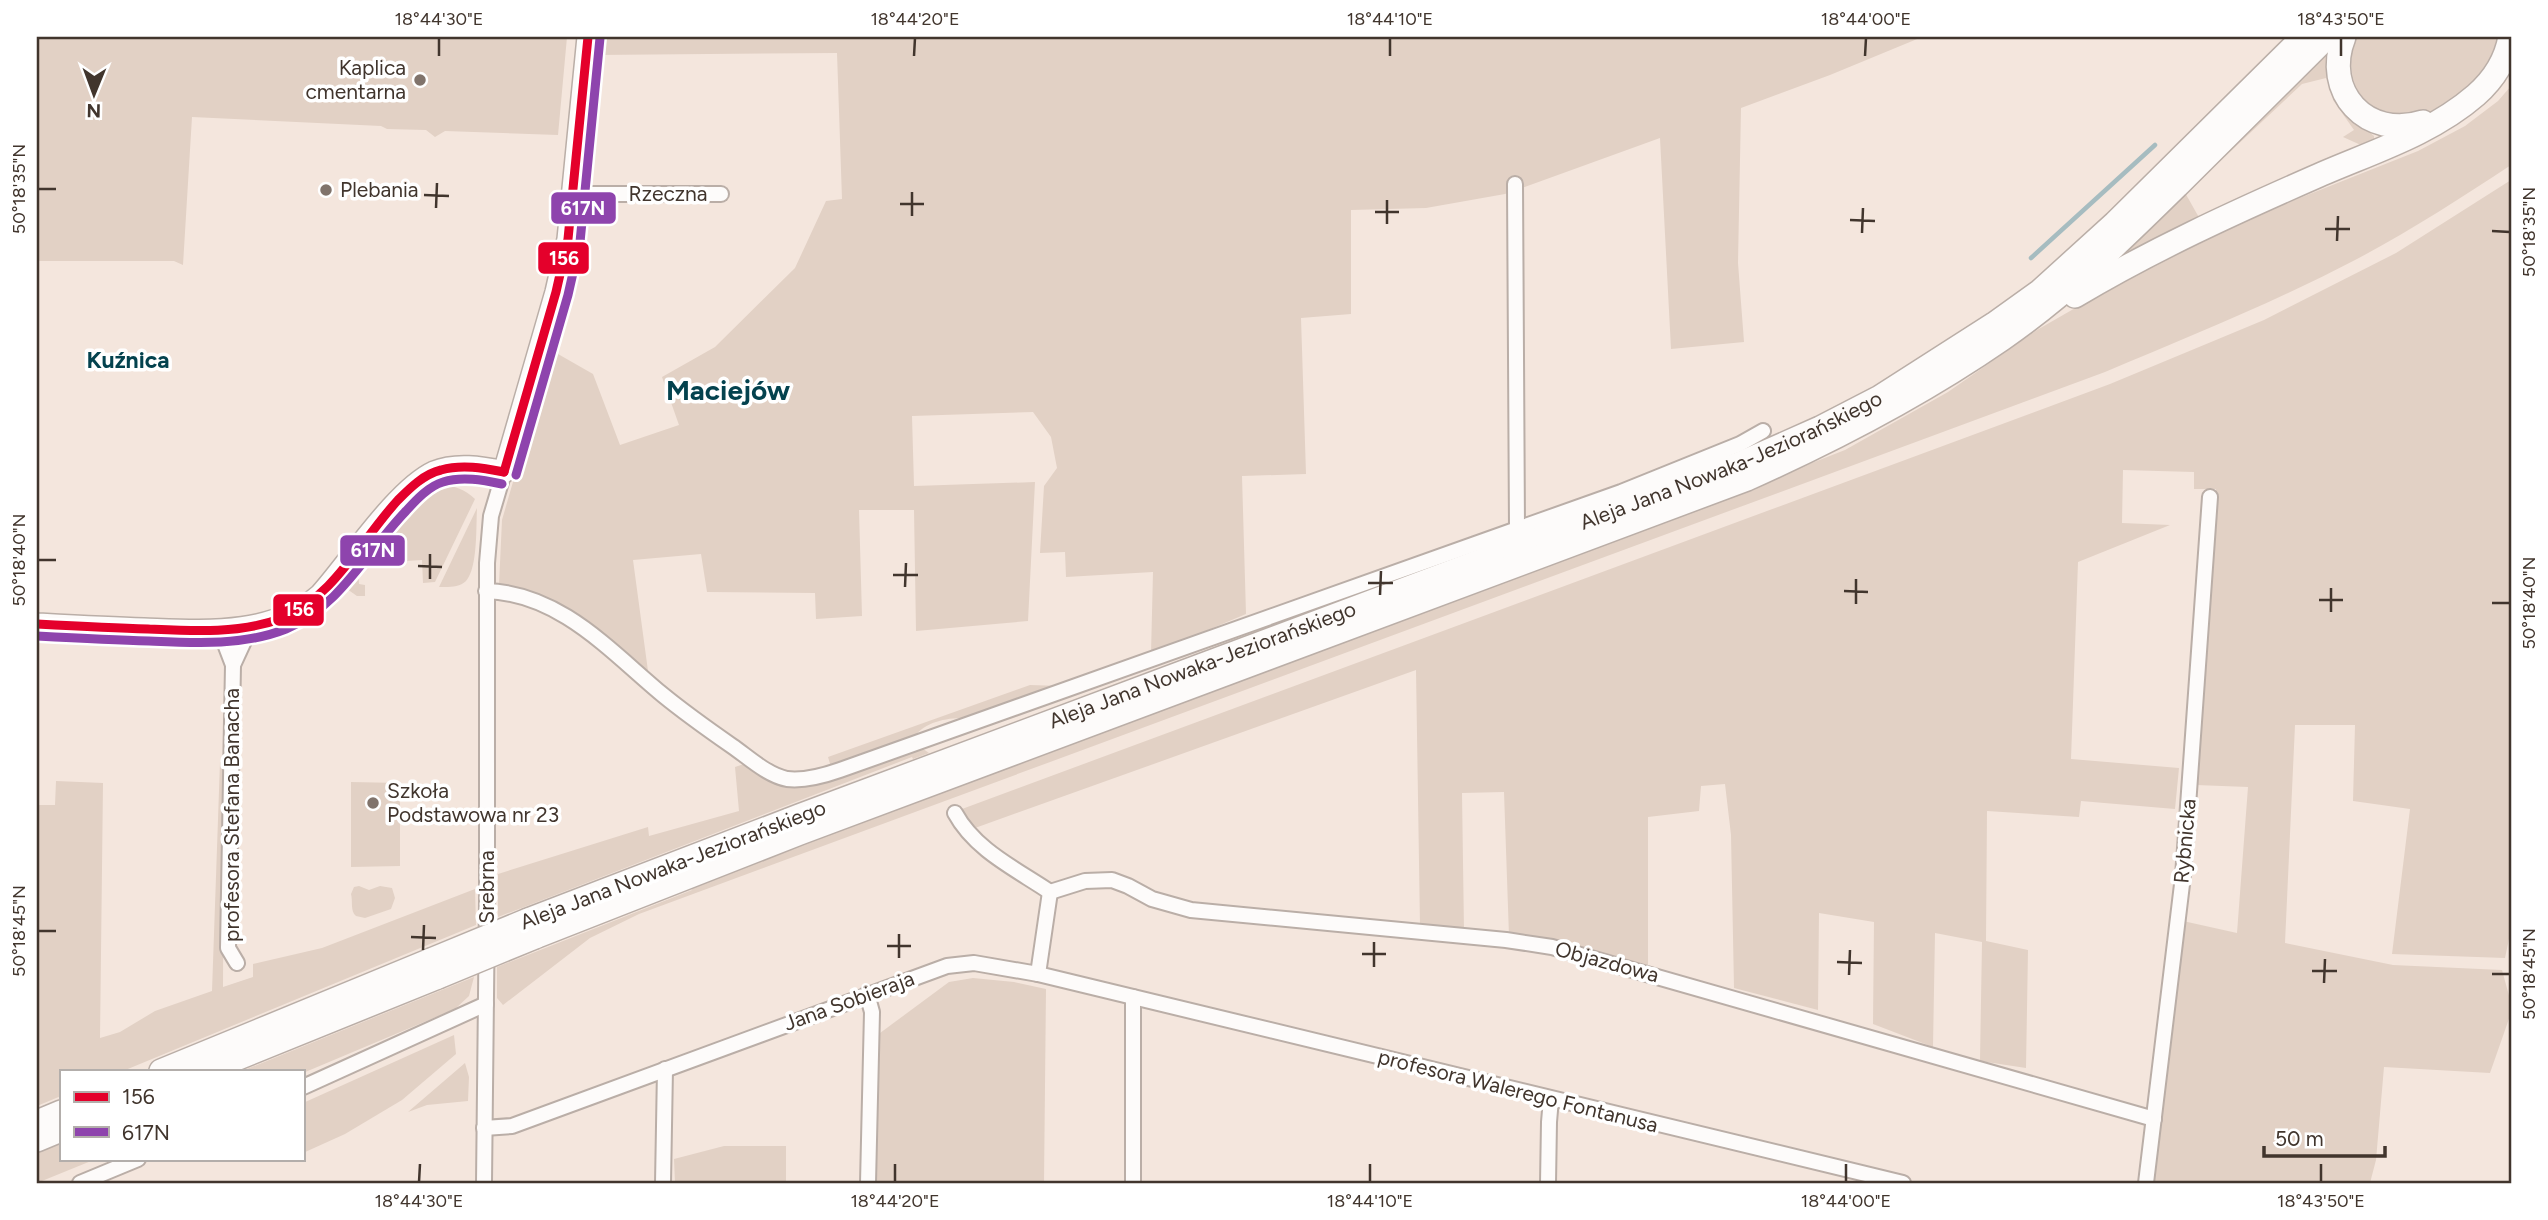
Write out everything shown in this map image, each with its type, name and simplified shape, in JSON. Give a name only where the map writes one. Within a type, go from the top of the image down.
[{"type":"main road","points":[[2202,139],[2282,37]]},
{"type":"main road","name":"Aleja Jana Nowaka-Jeziorańskiego","points":[[208,1070],[434,969],[838,801],[1684,485],[1820,428],[1880,397],[1936,363],[2040,291],[2202,139],[2303,37]]},
{"type":"main road","name":"Aleja Jana Nowaka-Jeziorańskiego","points":[[531,928],[813,828],[1747,479],[1826,443],[1890,410],[2003,338],[2083,276],[2328,37]]},
{"type":"main road","points":[[2344,37],[2337,63],[2339,80],[2356,109],[2371,120],[2388,126],[2411,126],[2450,114]]},
{"type":"main road","points":[[2003,338],[2126,266],[2185,236],[2405,139],[2450,114],[2496,76],[2510,37]]},
{"type":"main road","name":"Aleja Jana Nowaka-Jeziorańskiego","points":[[164,1070],[434,969]]},
{"type":"main road","points":[[37,1122],[60,1112]]},
{"type":"main road","points":[[37,1140],[60,1130]]},
{"type":"street","points":[[37,624],[220,631],[251,626],[290,613],[313,601],[395,506],[427,477],[444,469],[473,467],[504,472],[559,280],[568,239],[588,37]]},
{"type":"street","points":[[1516,184],[1517,529]]},
{"type":"street","name":"Rzeczna","points":[[573,194],[721,194]]},
{"type":"street","points":[[486,591],[528,598],[571,619],[601,640],[663,695],[779,777],[795,779],[828,775],[1633,488],[1740,444],[1763,431]]},
{"type":"street","name":"Srebrna","points":[[484,1183],[486,591],[490,524],[504,472]]},
{"type":"street","name":"Rybnicka","points":[[2146,1183],[2183,876],[2210,497]]},
{"type":"street","name":"profesora Stefana Banacha","points":[[233,666],[251,626]]},
{"type":"street","name":"profesora Stefana Banacha","points":[[220,631],[233,666],[228,948],[237,963]]},
{"type":"street","points":[[955,813],[964,830],[981,846],[1050,892],[1038,974]]},
{"type":"street","name":"Objazdowa","points":[[1050,892],[1085,881],[1112,880],[1152,899],[1191,910],[1506,940],[1566,950],[2154,1119]]},
{"type":"street","name":"Jana Sobieraja","points":[[484,1128],[512,1126],[947,966],[961,963],[990,965],[1038,974]]},
{"type":"street","name":"profesora Walerego Fontanusa","points":[[1038,974],[1903,1183]]},
{"type":"street","points":[[867,994],[872,1012],[868,1183]]},
{"type":"street","points":[[1133,997],[1133,1183]]},
{"type":"street","points":[[304,1087],[486,1004]]},
{"type":"street","points":[[663,1183],[665,1069]]},
{"type":"street","points":[[1548,1183],[1551,1099]]},
{"type":"street","points":[[80,1183],[136,1160]]},
{"type":"shaded area","points":[[37,37],[567,37],[558,135],[445,131],[435,137],[426,130],[387,129],[381,126],[192,117],[183,265],[174,261],[37,261]]},
{"type":"shaded area","points":[[597,37],[1922,37],[1741,108],[1738,263],[1744,342],[1671,349],[1660,138],[1505,194],[1426,208],[1351,210],[1351,314],[1301,318],[1306,474],[1242,476],[1246,614],[1151,654],[1153,572],[1066,577],[1065,552],[1040,553],[1044,486],[1057,468],[1051,437],[1033,412],[912,416],[914,486],[1035,482],[1028,621],[916,631],[914,510],[859,510],[862,616],[816,619],[815,593],[707,592],[701,554],[633,560],[648,671],[559,608],[499,585],[502,520],[551,350],[593,374],[620,445],[679,425],[662,377],[715,347],[795,268],[826,201],[842,199],[837,53],[595,55]]},
{"type":"shaded area","points":[[2356,37],[2500,37],[2487,67],[2467,90],[2441,107],[2422,115],[2395,117],[2381,113],[2360,95],[2351,68]]},
{"type":"shaded area","points":[[2332,45],[2326,78],[2302,84],[2216,165],[2217,158]]},
{"type":"shaded area","points":[[2511,86],[2511,165],[2377,248],[2264,304],[2105,372],[639,914],[590,938],[503,1005],[497,998],[497,967],[692,890],[691,887],[1677,516],[1845,450],[1948,392],[2037,330],[2110,288],[2182,249],[2280,206],[2418,151],[2465,126],[2498,101]]},
{"type":"shaded area","points":[[2337,95],[2359,123],[2374,136],[2374,141],[2363,146],[2343,137],[2354,130],[2333,100]]},
{"type":"shaded area","points":[[2511,180],[2511,929],[2505,958],[2392,954],[2410,809],[2353,801],[2355,725],[2295,725],[2285,943],[2393,965],[2502,970],[2511,1003],[2511,1013],[2490,1073],[2384,1067],[2376,1160],[2370,1183],[2153,1183],[2183,921],[2237,933],[2248,787],[2196,785],[2216,489],[2194,489],[2194,472],[2123,470],[2122,523],[2170,525],[2078,562],[2071,759],[2179,768],[2175,809],[2081,801],[2079,817],[1987,811],[1986,941],[2028,950],[2026,1068],[1980,1061],[1982,942],[1935,933],[1933,1047],[1873,1024],[1874,922],[1819,913],[1818,1010],[1734,988],[1731,835],[1725,784],[1701,786],[1699,811],[1648,817],[1648,969],[1509,936],[1504,792],[1462,793],[1464,931],[1420,926],[1416,670],[975,828],[962,809],[2110,384],[2264,320],[2396,253]]},
{"type":"shaded area","points":[[2184,191],[2201,221],[2120,259],[2119,255]]},
{"type":"shaded area","points":[[441,485],[460,489],[475,499],[435,582],[423,583],[422,560],[358,564],[359,584],[365,585],[365,596],[357,596],[347,589],[347,576],[409,502],[413,506]]},
{"type":"shaded area","points":[[477,508],[474,557],[470,575],[460,585],[439,587]]},
{"type":"shaded area","points":[[1030,685],[1061,686],[964,718],[936,722],[914,737],[831,767],[828,757]]},
{"type":"shaded area","points":[[919,746],[929,753],[913,759],[912,757],[498,917],[498,874],[648,827],[649,836],[739,811],[735,767],[747,763],[777,781]]},
{"type":"shaded area","points":[[224,761],[223,987],[253,977],[253,964],[322,948],[475,889],[476,925],[125,1070],[60,1070],[60,1096],[37,1106],[37,805],[55,805],[56,781],[103,783],[100,1038],[120,1032],[155,1011],[212,991],[220,762]]},
{"type":"shaded area","points":[[351,782],[400,783],[400,866],[351,867]]},
{"type":"shaded area","points":[[380,886],[392,888],[395,898],[391,909],[365,918],[356,916],[352,909],[351,894],[354,887],[369,890]]},
{"type":"shaded area","points":[[474,977],[469,996],[455,1009],[304,1073],[304,1070],[244,1070]]},
{"type":"shaded area","points":[[973,978],[1014,982],[1046,989],[1044,1183],[874,1183],[876,1036],[949,982]]},
{"type":"shaded area","points":[[454,1035],[456,1054],[402,1100],[345,1134],[304,1153],[304,1103]]},
{"type":"shaded area","points":[[465,1063],[469,1077],[468,1101],[427,1105],[408,1112]]},
{"type":"shaded area","points":[[60,1143],[60,1160],[94,1160],[37,1183],[37,1153]]},
{"type":"shaded area","points":[[724,1146],[786,1146],[786,1183],[675,1183],[674,1159]]},
{"type":"waterway","points":[[2031,258],[2155,145]]},
{"type":"transit line","name":"156","points":[[504,472],[556,292],[568,239],[588,37]]},
{"type":"transit line","name":"617N","points":[[516,475],[568,295],[580,242],[600,38]]},
{"type":"transit line","name":"156","points":[[37,624],[215,630],[248,627],[280,619],[316,598],[345,567],[398,500],[423,478],[457,467],[504,472]]},
{"type":"transit line","name":"617N","points":[[37,636],[201,643],[236,641],[286,629],[305,619],[337,593],[410,507],[433,487],[458,479],[502,484]]},
{"type":"place","name":"Kaplica cmentarna","points":[[420,80]]},
{"type":"place","name":"Plebania","points":[[326,190]]},
{"type":"place","name":"Szkoła Podstawowa nr 23","points":[[373,803]]},
{"type":"district","name":"Kuźnica","points":[[128,360]]},
{"type":"district","name":"Maciejów","points":[[728,390]]}]
